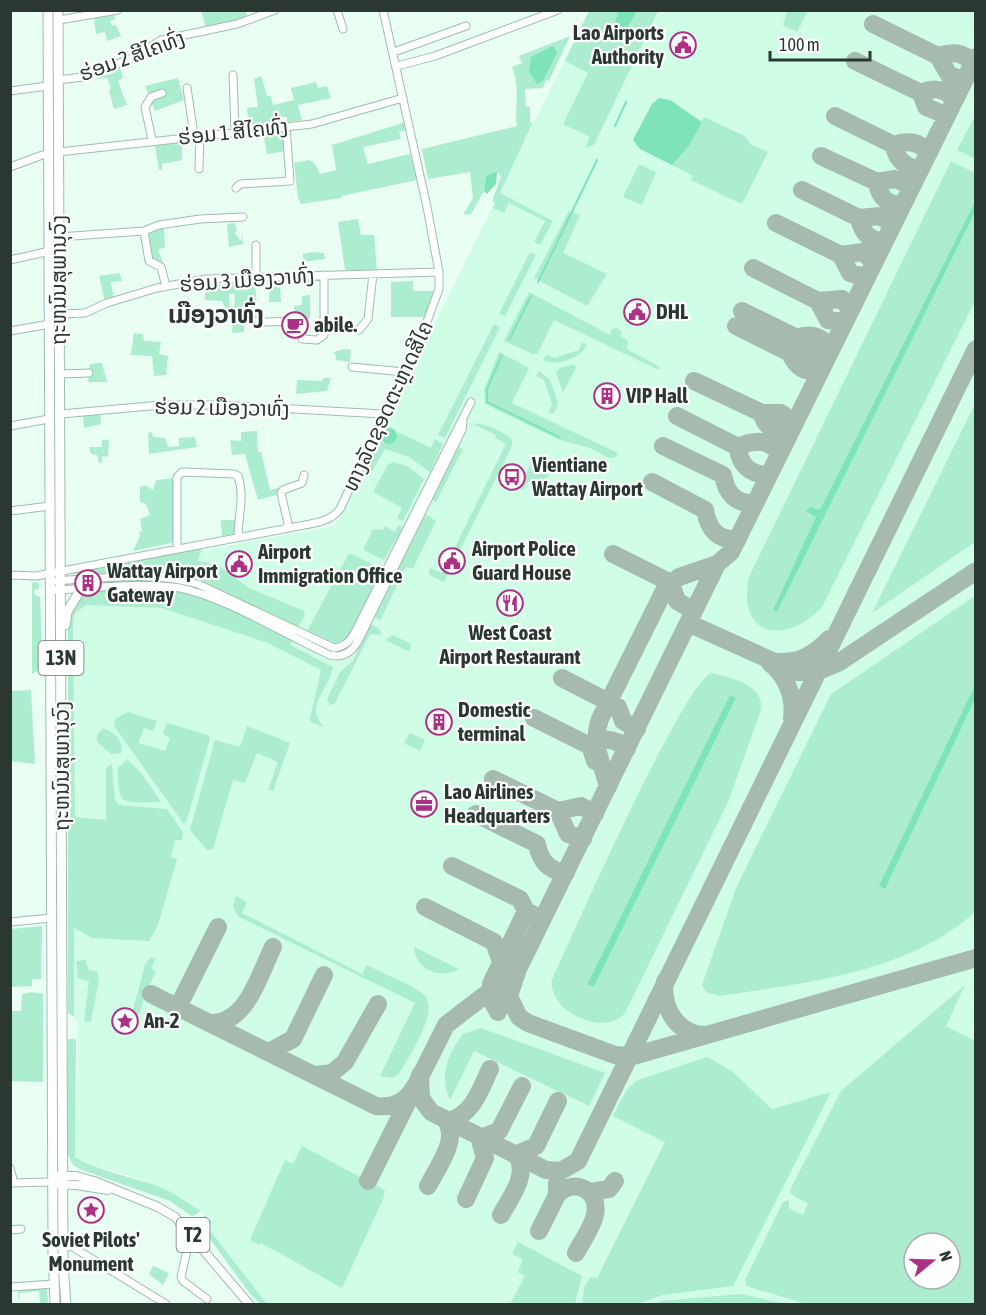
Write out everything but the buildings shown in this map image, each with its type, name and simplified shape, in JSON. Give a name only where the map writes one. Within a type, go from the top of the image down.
[{"type":"highway","name":"ຖະຫນົນສຸພານຸວົງ","points":[[48,10],[50,507],[62,687],[55,1305]]},
{"type":"highway","name":"ຖະຫນົນສຸພານຸວົງ","points":[[59,15],[61,414],[55,581],[52,918],[56,1180],[66,1305]]},
{"type":"highway","points":[[62,687],[67,612],[81,589]]},
{"type":"main road","name":"T2","points":[[56,1180],[117,1192],[158,1207],[175,1217],[191,1233],[249,1305]]},
{"type":"street","points":[[59,15],[118,10]]},
{"type":"street","name":"ຮ່ອມ 2 ສີໄຄທົ່ງ","points":[[58,80],[82,77],[130,59],[161,40],[237,24],[275,10]]},
{"type":"street","points":[[337,10],[343,29]]},
{"type":"street","name":"ທາງລັດຊອດຕະຫຼາດສີໄຄ","points":[[55,581],[177,548],[289,528],[334,516],[436,301],[439,272],[398,66],[383,10]]},
{"type":"street","points":[[398,66],[435,56],[558,10]]},
{"type":"street","points":[[394,52],[466,26]]},
{"type":"street","points":[[233,75],[235,131]]},
{"type":"street","points":[[10,91],[48,86]]},
{"type":"street","points":[[187,88],[197,135],[199,169]]},
{"type":"street","points":[[152,140],[145,107],[151,97],[162,93]]},
{"type":"street","name":"ຮ່ອມ 1 ສີໄຄທົ່ງ","points":[[59,152],[326,121],[404,98]]},
{"type":"street","points":[[236,188],[240,184],[290,180],[286,126]]},
{"type":"street","points":[[10,167],[48,153]]},
{"type":"street","points":[[59,237],[144,231],[159,225],[200,219],[243,217]]},
{"type":"street","points":[[144,231],[149,261],[161,267],[165,286]]},
{"type":"street","points":[[256,245],[256,278]]},
{"type":"street","points":[[10,260],[50,251]]},
{"type":"street","name":"ຮ່ອມ 3 ເມືອງວາທົ່ງ","points":[[60,314],[85,313],[107,303],[165,286],[206,279],[439,272]]},
{"type":"street","points":[[359,330],[368,319],[373,274]]},
{"type":"street","points":[[266,322],[299,321],[302,339],[317,340],[324,335],[324,275]]},
{"type":"street","points":[[10,331],[50,324]]},
{"type":"street","points":[[352,367],[404,372]]},
{"type":"street","points":[[60,374],[89,373]]},
{"type":"street","points":[[10,575],[36,576],[81,589],[179,588],[213,595],[303,632],[334,648],[344,647],[349,642],[471,402]]},
{"type":"street","name":"ຮ່ອມ 2 ເມືອງວາທົ່ງ","points":[[61,414],[161,405],[222,405],[383,414]]},
{"type":"street","points":[[55,581],[149,577],[180,579],[334,657],[352,651],[462,430],[463,417]]},
{"type":"street","points":[[10,426],[49,419]]},
{"type":"street","points":[[177,548],[177,477],[182,472],[238,476],[242,499],[238,514],[238,537]]},
{"type":"street","points":[[289,528],[281,494],[283,490],[302,483],[304,475]]},
{"type":"street","points":[[10,511],[50,507]]},
{"type":"street","points":[[149,577],[149,587]]},
{"type":"street","points":[[299,641],[303,632]]},
{"type":"street","points":[[10,922],[52,918]]},
{"type":"street","points":[[10,1168],[15,1177],[12,1183]]},
{"type":"street","points":[[12,1183],[56,1180]]},
{"type":"street","points":[[10,1230],[21,1229]]},
{"type":"street","points":[[191,1233],[181,1277],[207,1299]]},
{"type":"street","points":[[63,1246],[71,1246],[166,1305]]},
{"type":"street","points":[[10,1287],[54,1284]]},
{"type":"shaded area","points":[[201,11],[246,11],[247,18],[206,28]]},
{"type":"shaded area","points":[[589,11],[975,11],[975,1304],[267,1304],[208,1228],[212,1221],[203,1213],[162,1188],[115,1171],[81,1162],[75,1156],[78,1022],[74,1017],[73,619],[75,612],[85,604],[84,574],[72,574],[335,526]]},
{"type":"shaded area","points":[[589,11],[658,11],[594,145],[585,148],[590,137],[563,124],[588,73],[565,61]]},
{"type":"shaded area","points":[[619,11],[637,11],[627,28],[619,29],[614,25]]},
{"type":"shaded area","points":[[787,11],[808,11],[797,32],[783,25]]},
{"type":"shaded area","points":[[114,15],[115,19],[110,21],[112,26],[116,25],[121,36],[107,41],[105,32],[96,34],[94,18]]},
{"type":"shaded area","points":[[570,36],[549,81],[546,80],[543,88],[525,89],[526,107],[530,107],[530,123],[533,122],[500,193],[553,221],[540,245],[534,242],[545,221],[509,203],[504,213],[493,208],[495,203],[492,201],[501,177],[499,173],[486,176],[484,191],[471,214],[463,215],[473,198],[470,172],[428,179],[422,149],[517,126],[517,91],[512,67],[522,63],[519,56]]},
{"type":"shaded area","points":[[553,46],[557,53],[543,81],[537,84],[529,72],[531,57]]},
{"type":"shaded area","points":[[119,64],[123,78],[118,81],[127,105],[114,109],[109,91],[111,87],[107,78],[97,79],[95,72]]},
{"type":"shaded area","points":[[261,76],[267,96],[271,96],[273,105],[294,100],[291,88],[316,82],[318,88],[327,86],[331,98],[298,105],[302,120],[287,122],[287,117],[280,117],[280,125],[249,128],[247,108],[258,107],[254,79]]},
{"type":"shaded area","points":[[178,78],[184,100],[155,111],[150,100],[164,94],[162,90],[148,93],[145,86]]},
{"type":"shaded area","points":[[659,98],[670,100],[702,122],[689,146],[672,165],[640,149],[633,140],[652,104]]},
{"type":"shaded area","points":[[975,116],[975,159],[957,150]]},
{"type":"shaded area","points":[[704,117],[745,136],[750,144],[768,152],[742,204],[691,180],[693,176],[672,165],[689,146]]},
{"type":"shaded area","points":[[406,122],[407,130],[399,132],[401,139],[363,147],[368,164],[410,154],[417,180],[341,196],[341,198],[301,204],[298,198],[294,163],[310,160],[320,174],[336,170],[332,145]]},
{"type":"shaded area","points":[[284,130],[286,151],[267,154],[263,133]]},
{"type":"shaded area","points":[[182,142],[182,160],[162,164],[162,170],[159,170],[155,145]]},
{"type":"shaded area","points":[[951,161],[975,173],[975,301],[822,607],[794,627],[780,630],[767,629],[757,623],[750,612],[747,597],[749,577]]},
{"type":"shaded area","points":[[639,164],[656,172],[642,205],[623,197]]},
{"type":"shaded area","points":[[497,172],[496,184],[487,194],[484,191],[486,176]]},
{"type":"shaded area","points":[[975,202],[975,212],[777,612],[773,610],[816,517],[806,511],[810,507],[820,510]]},
{"type":"shaded area","points":[[569,211],[580,215],[563,253],[607,274],[587,306],[534,278]]},
{"type":"shaded area","points":[[358,219],[361,235],[374,235],[377,271],[345,270],[338,222]]},
{"type":"shaded area","points":[[235,223],[237,231],[234,232],[241,241],[242,233],[243,244],[229,247],[227,224]]},
{"type":"shaded area","points":[[164,226],[165,247],[158,250],[164,265],[151,259],[147,233]]},
{"type":"shaded area","points":[[530,252],[536,255],[505,316],[499,314]]},
{"type":"shaded area","points":[[324,253],[325,259],[303,262],[303,254]]},
{"type":"shaded area","points":[[120,273],[122,281],[111,282],[114,299],[105,302],[99,276]]},
{"type":"shaded area","points":[[413,281],[413,291],[434,291],[425,317],[391,317],[391,282]]},
{"type":"shaded area","points":[[255,283],[258,318],[244,320],[244,332],[232,333],[235,294],[229,294],[230,309],[226,309],[222,301],[205,300],[205,285]]},
{"type":"shaded area","points":[[270,283],[280,283],[281,302],[269,302]]},
{"type":"shaded area","points":[[529,292],[610,335],[612,329],[617,328],[622,332],[620,336],[628,341],[627,349],[660,367],[659,370],[554,320],[538,353],[532,354],[504,341]]},
{"type":"shaded area","points":[[310,295],[310,319],[296,318],[294,306],[302,305],[302,296]]},
{"type":"shaded area","points":[[494,324],[500,327],[445,438],[438,435]]},
{"type":"shaded area","points":[[134,333],[143,334],[144,341],[161,342],[159,354],[168,356],[166,375],[154,376],[152,356],[131,355]]},
{"type":"shaded area","points":[[582,342],[587,345],[573,358],[554,363],[543,360],[547,355],[554,358],[579,350]]},
{"type":"shaded area","points":[[344,349],[351,350],[350,362],[336,360],[334,352]]},
{"type":"shaded area","points":[[499,352],[529,368],[512,403],[618,453],[616,457],[609,458],[590,448],[560,440],[485,404],[484,390]]},
{"type":"shaded area","points":[[102,363],[107,382],[88,382],[90,364]]},
{"type":"shaded area","points":[[574,364],[576,368],[563,392],[556,373],[559,368]]},
{"type":"shaded area","points":[[539,371],[550,380],[558,403],[554,413],[549,413],[552,404],[544,380],[536,376]]},
{"type":"shaded area","points":[[323,378],[331,378],[327,391],[296,394],[297,380],[323,381]]},
{"type":"shaded area","points":[[975,404],[975,542],[872,613]]},
{"type":"shaded area","points":[[100,411],[101,424],[84,428],[83,415]]},
{"type":"shaded area","points":[[473,424],[488,426],[499,431],[512,440],[512,446],[444,582],[431,576],[428,571],[431,568],[442,573],[506,444],[495,438],[496,435]]},
{"type":"shaded area","points":[[384,425],[388,427],[382,436],[382,442],[394,442],[398,432],[431,448],[435,439],[443,444],[430,472],[409,457],[385,449],[370,475],[362,471]]},
{"type":"shaded area","points":[[389,428],[397,436],[389,444],[381,436]]},
{"type":"shaded area","points":[[257,431],[258,452],[261,452],[270,490],[279,488],[280,494],[258,500],[245,454],[232,455],[230,440],[241,441],[241,432]]},
{"type":"shaded area","points":[[152,432],[153,437],[165,438],[168,447],[179,446],[179,438],[195,437],[197,447],[149,454],[148,433]]},
{"type":"shaded area","points":[[102,440],[109,440],[108,457],[102,456],[102,463],[99,463],[97,455],[91,454],[89,447],[102,447]]},
{"type":"shaded area","points":[[459,447],[463,449],[436,502],[432,500]]},
{"type":"shaded area","points":[[532,461],[551,470],[543,486],[529,481],[523,490],[519,488]]},
{"type":"shaded area","points":[[394,462],[407,466],[424,479],[403,521],[397,518],[402,508],[373,492],[388,464]]},
{"type":"shaded area","points":[[174,478],[176,542],[133,551],[140,536],[139,532],[142,531],[140,519],[150,515],[146,504],[140,502],[140,487],[145,485],[153,490],[156,480]]},
{"type":"shaded area","points":[[426,514],[436,521],[413,568],[406,567],[380,621],[375,617],[376,613]]},
{"type":"shaded area","points":[[221,520],[239,520],[238,533],[222,536]]},
{"type":"shaded area","points":[[398,525],[403,527],[384,560],[363,550],[373,529],[383,530],[385,526],[395,532]]},
{"type":"shaded area","points":[[202,548],[198,561],[217,564],[249,588],[304,611],[305,614],[290,645],[333,667],[317,705],[318,720],[324,727],[311,722],[310,719],[321,670],[268,643],[162,608],[86,605],[76,612],[73,619],[75,817],[106,820],[106,768],[112,764],[115,800],[119,805],[167,809],[183,832],[182,840],[175,840],[171,857],[177,859],[158,925],[149,941],[92,938],[74,928],[74,1017],[68,1013],[68,624],[81,594],[84,574],[72,574],[71,571]]},
{"type":"shaded area","points":[[351,554],[383,569],[348,638],[335,643],[307,631],[348,555]]},
{"type":"shaded area","points":[[32,583],[39,583],[39,589],[34,590],[35,595],[40,597],[42,650],[39,670],[32,674]]},
{"type":"shaded area","points":[[975,596],[975,912],[948,933],[919,949],[854,972],[820,980],[719,996],[706,992],[702,985],[736,888],[831,694]]},
{"type":"shaded area","points":[[370,624],[380,629],[381,635],[370,634],[335,703],[330,706],[327,699],[340,672],[353,661]]},
{"type":"shaded area","points":[[393,635],[411,644],[410,652],[385,640]]},
{"type":"shaded area","points":[[712,673],[745,684],[758,694],[761,701],[761,710],[728,802],[625,1013],[616,1020],[604,1023],[579,1018],[559,1002],[553,991],[552,980],[654,762],[698,686]]},
{"type":"shaded area","points":[[975,685],[975,699],[885,889],[879,886]]},
{"type":"shaded area","points":[[31,690],[35,764],[10,761],[11,691]]},
{"type":"shaded area","points":[[730,695],[736,698],[594,986],[587,985]]},
{"type":"shaded area","points":[[128,712],[157,721],[153,731],[144,728],[138,743],[165,751],[170,738],[163,734],[167,723],[208,735],[210,738],[186,823],[183,823],[114,726],[116,718]]},
{"type":"shaded area","points":[[247,726],[290,743],[273,791],[268,790],[278,762],[257,753],[245,783],[233,780],[213,849],[207,850],[190,830],[215,740],[240,747]]},
{"type":"shaded area","points":[[103,728],[111,731],[120,741],[121,753],[111,754],[97,742],[97,735]]},
{"type":"shaded area","points":[[410,733],[425,740],[420,751],[404,743]]},
{"type":"shaded area","points":[[127,759],[142,774],[161,802],[131,802],[121,797],[118,768]]},
{"type":"shaded area","points":[[236,896],[247,902],[242,913],[362,974],[367,965],[422,993],[427,1000],[429,1010],[426,1021],[416,1045],[399,1074],[392,1078],[380,1076],[415,1003],[239,917],[233,907]]},
{"type":"shaded area","points":[[42,926],[41,979],[32,979],[32,986],[11,987],[11,929]]},
{"type":"shaded area","points":[[414,947],[459,969],[445,973],[430,971],[419,962]]},
{"type":"shaded area","points":[[150,958],[156,958],[151,968],[156,971],[132,1035],[115,1029],[121,1007],[133,1010],[145,965]]},
{"type":"shaded area","points":[[85,960],[89,970],[97,971],[99,980],[91,1021],[87,1022],[84,1021],[89,981],[78,978],[76,961]]},
{"type":"shaded area","points":[[965,985],[946,1026],[975,1041],[975,1304],[806,1304],[746,1286],[745,1280],[783,1202],[789,1200],[789,1208],[803,1215],[808,1204],[791,1194],[790,1190],[841,1091]]},
{"type":"shaded area","points":[[32,992],[43,994],[43,1082],[11,1081],[11,1011],[21,1011],[22,994]]},
{"type":"shaded area","points":[[481,1028],[605,1073],[589,1106],[474,1051],[450,1100],[445,1082],[449,1058],[463,1034]]},
{"type":"shaded area","points":[[68,1039],[75,1039],[76,1042],[75,1157],[102,1169],[160,1187],[201,1211],[193,1216],[190,1215],[170,1201],[73,1165],[68,1155]]},
{"type":"shaded area","points":[[707,1057],[732,1071],[772,1109],[831,1092],[733,1286],[663,1295],[637,1304],[582,1304],[584,1287],[590,1277],[597,1278],[665,1142],[613,1116],[626,1091],[638,1080]]},
{"type":"shaded area","points":[[302,1146],[385,1190],[384,1197],[342,1288],[261,1243],[259,1245],[250,1240],[285,1160],[293,1164]]},
{"type":"shaded area","points":[[205,1215],[212,1222],[208,1228],[267,1304],[260,1304],[251,1295],[201,1227],[201,1219]]},
{"type":"shaded area","points":[[518,1242],[582,1276],[575,1304],[510,1304],[525,1276],[518,1272],[523,1259],[512,1254]]},
{"type":"shaded area","points":[[153,1266],[169,1273],[163,1285],[149,1274]]},
{"type":"shaded area","points":[[47,1287],[48,1304],[35,1304],[40,1303],[39,1291],[19,1293],[18,1304],[18,1291]]},
{"type":"shaded area","points":[[741,1294],[786,1304],[652,1304],[661,1301]]},
{"type":"waterway","points":[[615,126],[626,102]]},
{"type":"waterway","points":[[538,282],[597,160]]},
{"type":"waterway","points":[[509,340],[531,296]]},
{"type":"waterway","points":[[502,355],[487,389],[487,402],[559,437]]},
{"type":"taxiway","points":[[873,24],[938,56],[949,75],[964,80]]},
{"type":"taxiway","points":[[938,56],[957,54],[965,56],[972,63]]},
{"type":"taxiway","points":[[976,57],[731,552],[717,564],[518,969],[509,996],[519,1017],[528,1023],[615,1055],[633,1056],[976,958]]},
{"type":"taxiway","points":[[855,61],[921,93],[926,107],[946,115]]},
{"type":"taxiway","points":[[921,93],[939,90],[954,99]]},
{"type":"taxiway","points":[[835,116],[894,145],[902,162],[920,169]]},
{"type":"taxiway","points":[[894,145],[904,142],[913,143],[921,146],[928,153]]},
{"type":"taxiway","points":[[821,156],[877,182],[880,192],[888,202],[902,205]]},
{"type":"taxiway","points":[[877,182],[895,179],[912,186]]},
{"type":"taxiway","points":[[802,190],[859,218]]},
{"type":"taxiway","points":[[884,241],[867,235],[859,218],[881,216],[892,225]]},
{"type":"taxiway","points":[[776,223],[841,255],[850,273],[867,278]]},
{"type":"taxiway","points":[[841,255],[863,252],[874,262]]},
{"type":"taxiway","points":[[753,268],[818,301],[828,320],[844,322]]},
{"type":"taxiway","points":[[818,301],[842,299],[851,310]]},
{"type":"taxiway","points":[[742,311],[797,338],[804,349],[814,355],[828,356]]},
{"type":"taxiway","points":[[736,326],[790,353],[802,368],[820,372]]},
{"type":"taxiway","points":[[797,338],[816,337],[824,341],[831,349]]},
{"type":"taxiway","points":[[420,1075],[421,1098],[431,1112],[546,1170],[561,1171],[578,1161],[976,349]]},
{"type":"taxiway","points":[[694,381],[762,413],[765,422],[772,428],[790,433]]},
{"type":"taxiway","points":[[762,413],[781,413],[795,423]]},
{"type":"taxiway","points":[[677,416],[738,447],[741,459],[747,468],[763,475],[769,475]]},
{"type":"taxiway","points":[[738,447],[755,442],[766,443],[779,454]]},
{"type":"taxiway","points":[[663,446],[723,475],[733,497],[742,502],[755,503]]},
{"type":"taxiway","points":[[652,482],[705,510],[711,528],[720,536],[738,539]]},
{"type":"taxiway","points":[[613,554],[671,583],[677,601],[694,611]]},
{"type":"taxiway","points":[[608,787],[597,745],[600,719],[665,589],[679,577],[717,564]]},
{"type":"taxiway","points":[[688,623],[797,672],[816,672],[838,663],[976,571]]},
{"type":"taxiway","points":[[777,662],[806,657],[829,639]]},
{"type":"taxiway","points":[[770,663],[781,674],[788,687],[792,702],[792,718]]},
{"type":"taxiway","points":[[562,678],[618,707],[623,721],[637,729]]},
{"type":"taxiway","points":[[534,718],[590,746],[595,761]]},
{"type":"taxiway","points":[[590,746],[609,740],[627,749]]},
{"type":"taxiway","points":[[493,779],[558,811],[568,834],[583,839]]},
{"type":"taxiway","points":[[558,811],[581,806],[595,814]]},
{"type":"taxiway","points":[[476,814],[537,844],[546,864],[566,873]]},
{"type":"taxiway","points":[[452,866],[520,899],[526,911],[536,916]]},
{"type":"taxiway","points":[[425,907],[494,942],[501,962],[518,969]]},
{"type":"taxiway","points":[[498,1012],[490,997],[491,984],[526,911]]},
{"type":"taxiway","points":[[178,1007],[218,927]]},
{"type":"taxiway","points":[[209,1023],[233,1016],[242,1007],[257,984],[273,947]]},
{"type":"taxiway","points":[[368,1181],[446,1025],[515,972]]},
{"type":"taxiway","points":[[269,1052],[293,1039],[324,975]]},
{"type":"taxiway","points":[[665,981],[664,991],[673,1018],[687,1030],[706,1035]]},
{"type":"taxiway","points":[[151,994],[376,1106],[399,1103],[415,1086]]},
{"type":"taxiway","points":[[316,1075],[332,1073],[345,1062],[378,1004]]},
{"type":"taxiway","points":[[448,1121],[464,1113],[475,1101],[490,1069]]},
{"type":"taxiway","points":[[481,1138],[499,1131],[522,1086]]},
{"type":"taxiway","points":[[515,1155],[536,1146],[558,1101]]},
{"type":"taxiway","points":[[428,1186],[449,1144],[449,1127],[445,1119]]},
{"type":"taxiway","points":[[466,1199],[485,1158],[479,1137]]},
{"type":"taxiway","points":[[501,1215],[520,1179],[520,1163],[517,1156]]},
{"type":"taxiway","points":[[590,1192],[609,1189],[615,1181]]},
{"type":"taxiway","points":[[539,1231],[557,1195],[557,1183]]},
{"type":"taxiway","points":[[557,1195],[571,1187],[578,1187],[590,1193],[594,1199],[596,1206],[594,1220],[576,1253]]},
{"type":"place","name":"Lao Airports Authority","points":[[683,45]]},
{"type":"place","name":"DHL","points":[[637,312]]},
{"type":"place","name":"abile.","points":[[295,325]]},
{"type":"place","name":"VIP Hall","points":[[607,396]]},
{"type":"place","name":"Vientiane Wattay Airport","points":[[512,477]]},
{"type":"place","name":"Airport Police Guard House","points":[[452,561]]},
{"type":"place","name":"Airport Immigration Office","points":[[239,564]]},
{"type":"place","name":"Wattay Airport Gateway","points":[[88,583]]},
{"type":"place","name":"West Coast Airport Restaurant","points":[[510,603]]},
{"type":"place","name":"Domestic terminal","points":[[439,722]]},
{"type":"place","name":"Lao Airlines Headquarters","points":[[424,804]]},
{"type":"place","name":"An-2","points":[[125,1021]]},
{"type":"place","name":"Soviet Pilots' Monument","points":[[91,1210]]},
{"type":"district","name":"ເມືອງວາທົ່ງ","points":[[216,315]]}]
